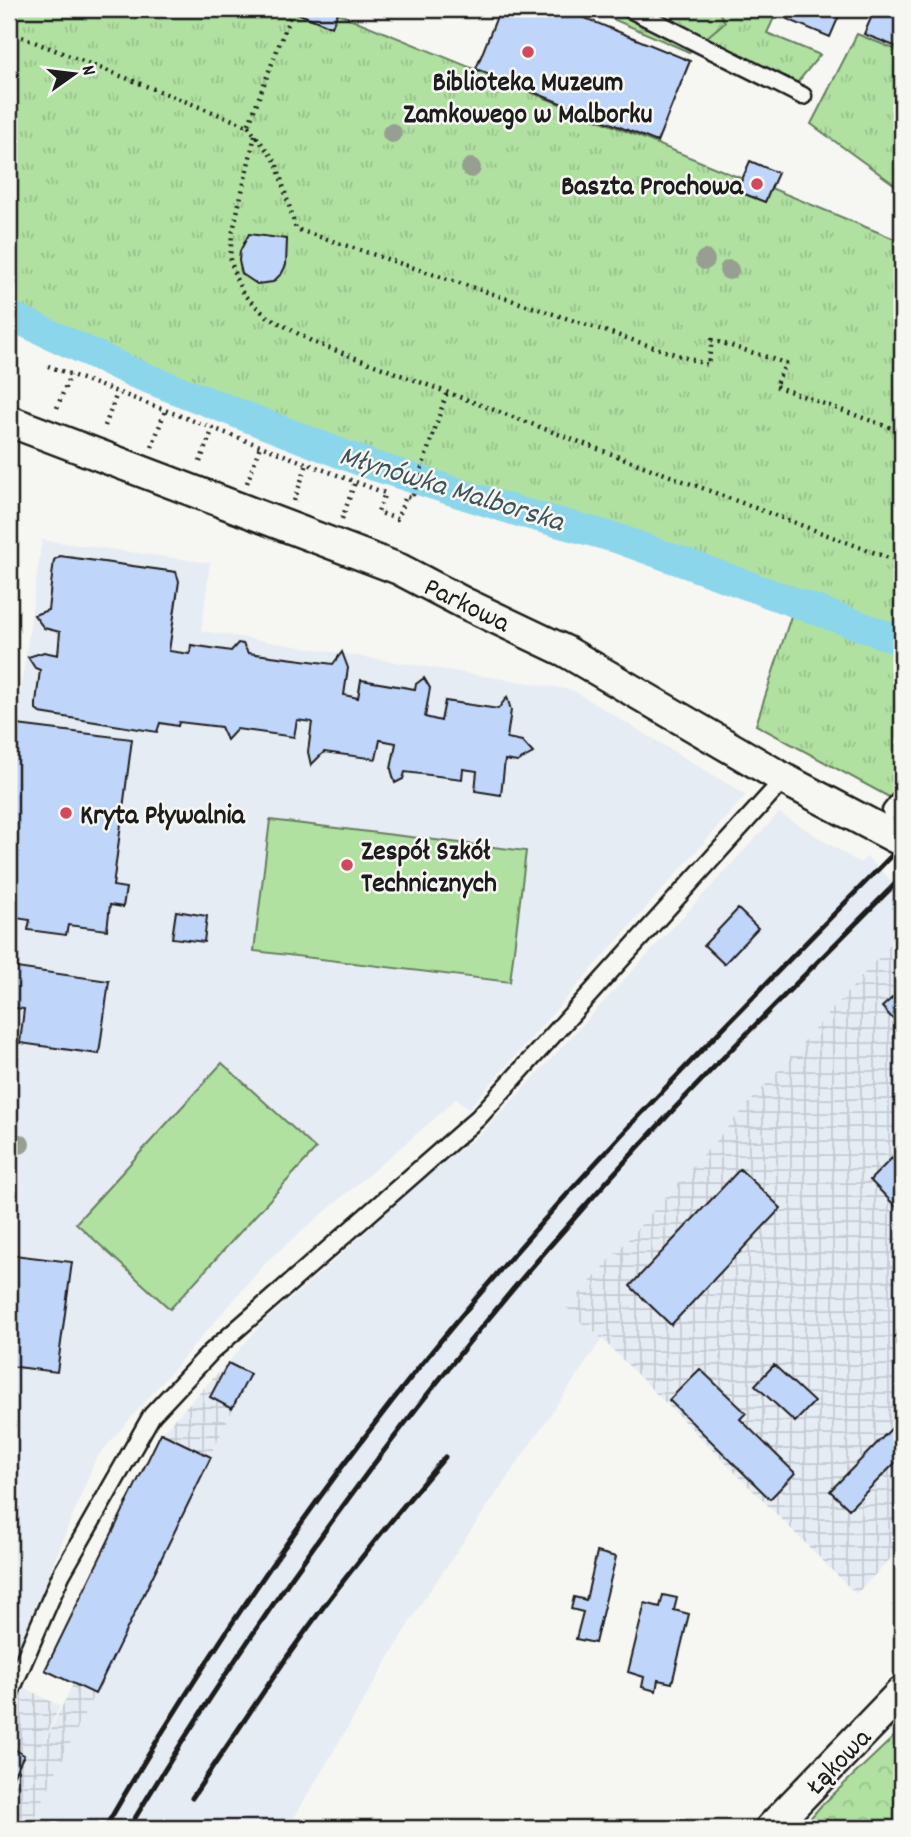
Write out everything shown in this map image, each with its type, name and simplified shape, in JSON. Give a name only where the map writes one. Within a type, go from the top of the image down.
[{"type":"street","name":"Parkowa","points":[[9,421],[378,559],[565,651],[784,779],[902,841]]},
{"type":"street","name":"Łąkowa","points":[[771,1828],[902,1692]]},
{"type":"lane","points":[[631,9],[803,96]]},
{"type":"lane","points":[[9,1695],[61,1575],[152,1415],[211,1352],[478,1118],[784,779]]},
{"type":"lane","points":[[891,811],[902,797]]},
{"type":"path","points":[[248,126],[292,11]]},
{"type":"path","points":[[9,32],[248,126],[276,162],[296,229],[708,365],[712,340],[786,363],[775,386],[902,432]]},
{"type":"path","points":[[256,135],[232,235],[230,257],[243,294],[265,315],[313,342],[902,563]]},
{"type":"path","points":[[48,366],[385,493],[378,512],[397,519],[406,496],[412,498],[447,392]]},
{"type":"path","points":[[58,405],[69,375]]},
{"type":"path","points":[[106,424],[117,393]]},
{"type":"path","points":[[153,443],[165,411]]},
{"type":"path","points":[[201,461],[213,428]]},
{"type":"path","points":[[248,479],[260,446]]},
{"type":"path","points":[[295,498],[307,464]]},
{"type":"path","points":[[343,516],[355,482]]},
{"type":"shaded area","name":"Zespół Szkół Technicznych","points":[[42,540],[210,563],[201,631],[572,690],[746,795],[468,1109],[456,1098],[270,1258],[96,1458],[9,1672],[9,709],[18,710]]},
{"type":"shaded area","points":[[779,813],[860,863],[867,857],[902,891],[902,931],[568,1307],[602,1339],[422,1602],[288,1828],[29,1828],[250,1374],[228,1363],[263,1322],[437,1167],[483,1132]]},
{"type":"shaded area","points":[[902,931],[902,1547],[856,1594],[587,1324],[583,1324],[567,1308]]},
{"type":"shaded area","points":[[228,1363],[250,1374],[29,1828],[9,1828],[9,1680],[60,1706],[27,1778],[73,1684],[45,1670],[161,1433]]},
{"type":"green space","points":[[9,9],[287,9],[331,27],[337,13],[743,179],[738,192],[765,202],[771,188],[902,242],[902,804],[756,725],[798,594],[434,476],[388,464],[140,364],[9,302]]},
{"type":"green space","points":[[597,9],[717,9],[725,22],[689,52],[608,17]]},
{"type":"green space","points":[[645,9],[778,9],[767,33],[820,55],[797,83]]},
{"type":"green space","points":[[857,34],[902,52],[902,190],[811,124]]},
{"type":"green space","points":[[270,820],[526,851],[510,982],[254,951]]},
{"type":"green space","points":[[222,1063],[316,1149],[170,1309],[76,1223]]},
{"type":"green space","points":[[902,1729],[902,1828],[802,1828],[819,1808]]},
{"type":"building","points":[[287,9],[339,9],[332,27]]},
{"type":"building","points":[[500,9],[563,9],[690,61],[657,142],[476,69]]},
{"type":"building","points":[[842,9],[830,37],[787,19],[789,15],[779,11]]},
{"type":"building","points":[[875,9],[893,9],[902,13],[902,49],[864,34]]},
{"type":"building","name":"Baszta Prochowa","points":[[750,161],[778,173],[765,202],[737,191]]},
{"type":"building","points":[[249,234],[287,239],[286,265],[273,282],[257,284],[242,274],[240,251]]},
{"type":"building","points":[[60,556],[176,572],[179,581],[169,651],[190,654],[191,645],[231,651],[238,643],[243,644],[248,653],[333,664],[342,652],[348,668],[344,695],[358,698],[361,680],[415,689],[416,684],[424,678],[430,688],[425,717],[441,721],[445,701],[498,709],[507,697],[511,710],[507,738],[522,741],[533,753],[517,762],[505,760],[501,795],[475,791],[477,771],[463,769],[462,779],[405,772],[403,779],[395,783],[391,769],[396,743],[380,740],[376,759],[324,752],[311,765],[308,752],[312,722],[297,720],[294,737],[237,729],[227,740],[221,727],[179,722],[178,726],[160,723],[157,732],[40,713],[36,710],[36,703],[40,670],[35,668],[28,657],[44,652],[58,655],[60,632],[44,628],[34,615],[48,610],[54,560]]},
{"type":"building","name":"Kryta Pływalnia","points":[[9,724],[132,739],[113,886],[126,888],[123,907],[110,905],[107,930],[68,925],[66,935],[28,930],[30,920],[9,917]]},
{"type":"building","points":[[738,909],[758,928],[724,964],[704,945]]},
{"type":"building","points":[[176,911],[207,916],[204,942],[172,938]]},
{"type":"building","points":[[9,961],[17,962],[16,968],[109,981],[99,1054],[20,1043],[24,1009],[9,1007]]},
{"type":"building","points":[[902,989],[902,1029],[882,1007]]},
{"type":"building","points":[[892,1158],[902,1169],[900,1211],[870,1180]]},
{"type":"building","points":[[740,1169],[781,1208],[671,1325],[630,1286]]},
{"type":"building","points":[[14,1255],[72,1262],[57,1372],[9,1366],[9,1278],[11,1279]]},
{"type":"building","points":[[228,1363],[250,1374],[232,1409],[210,1397]]},
{"type":"building","points":[[774,1365],[814,1402],[795,1422],[755,1385]]},
{"type":"building","points":[[700,1369],[746,1413],[740,1419],[795,1473],[770,1499],[669,1400]]},
{"type":"building","points":[[894,1426],[902,1434],[902,1456],[849,1509],[830,1491]]},
{"type":"building","points":[[161,1433],[211,1457],[95,1694],[45,1670]]},
{"type":"building","points":[[597,1552],[616,1557],[595,1643],[576,1639],[583,1612],[571,1609],[574,1597],[586,1600]]},
{"type":"building","points":[[663,1595],[677,1598],[674,1610],[689,1614],[672,1683],[658,1680],[656,1691],[642,1687],[644,1677],[628,1672],[645,1603],[660,1607]]},
{"type":"building","points":[[11,1747],[24,1755],[9,1784],[9,1751]]},
{"type":"waterway","name":"Młynówka Malborska","points":[[9,315],[134,373],[368,464],[516,511],[616,538],[902,641]]},
{"type":"railway","points":[[105,1828],[171,1717],[278,1556],[354,1451],[452,1327],[513,1255],[640,1115],[902,845]]},
{"type":"railway","points":[[129,1828],[230,1667],[284,1589],[339,1511],[454,1361],[577,1215],[656,1128],[902,877]]},
{"type":"railway","points":[[192,1798],[325,1605],[445,1457]]},
{"type":"place","name":"Biblioteka Muzeum Zamkowego w Malborku","points":[[528,52]]},
{"type":"place","name":"Baszta Prochowa","points":[[757,184]]},
{"type":"place","name":"Kryta Pływalnia","points":[[66,813]]},
{"type":"place","name":"Zespół Szkół Technicznych","points":[[347,865]]}]
